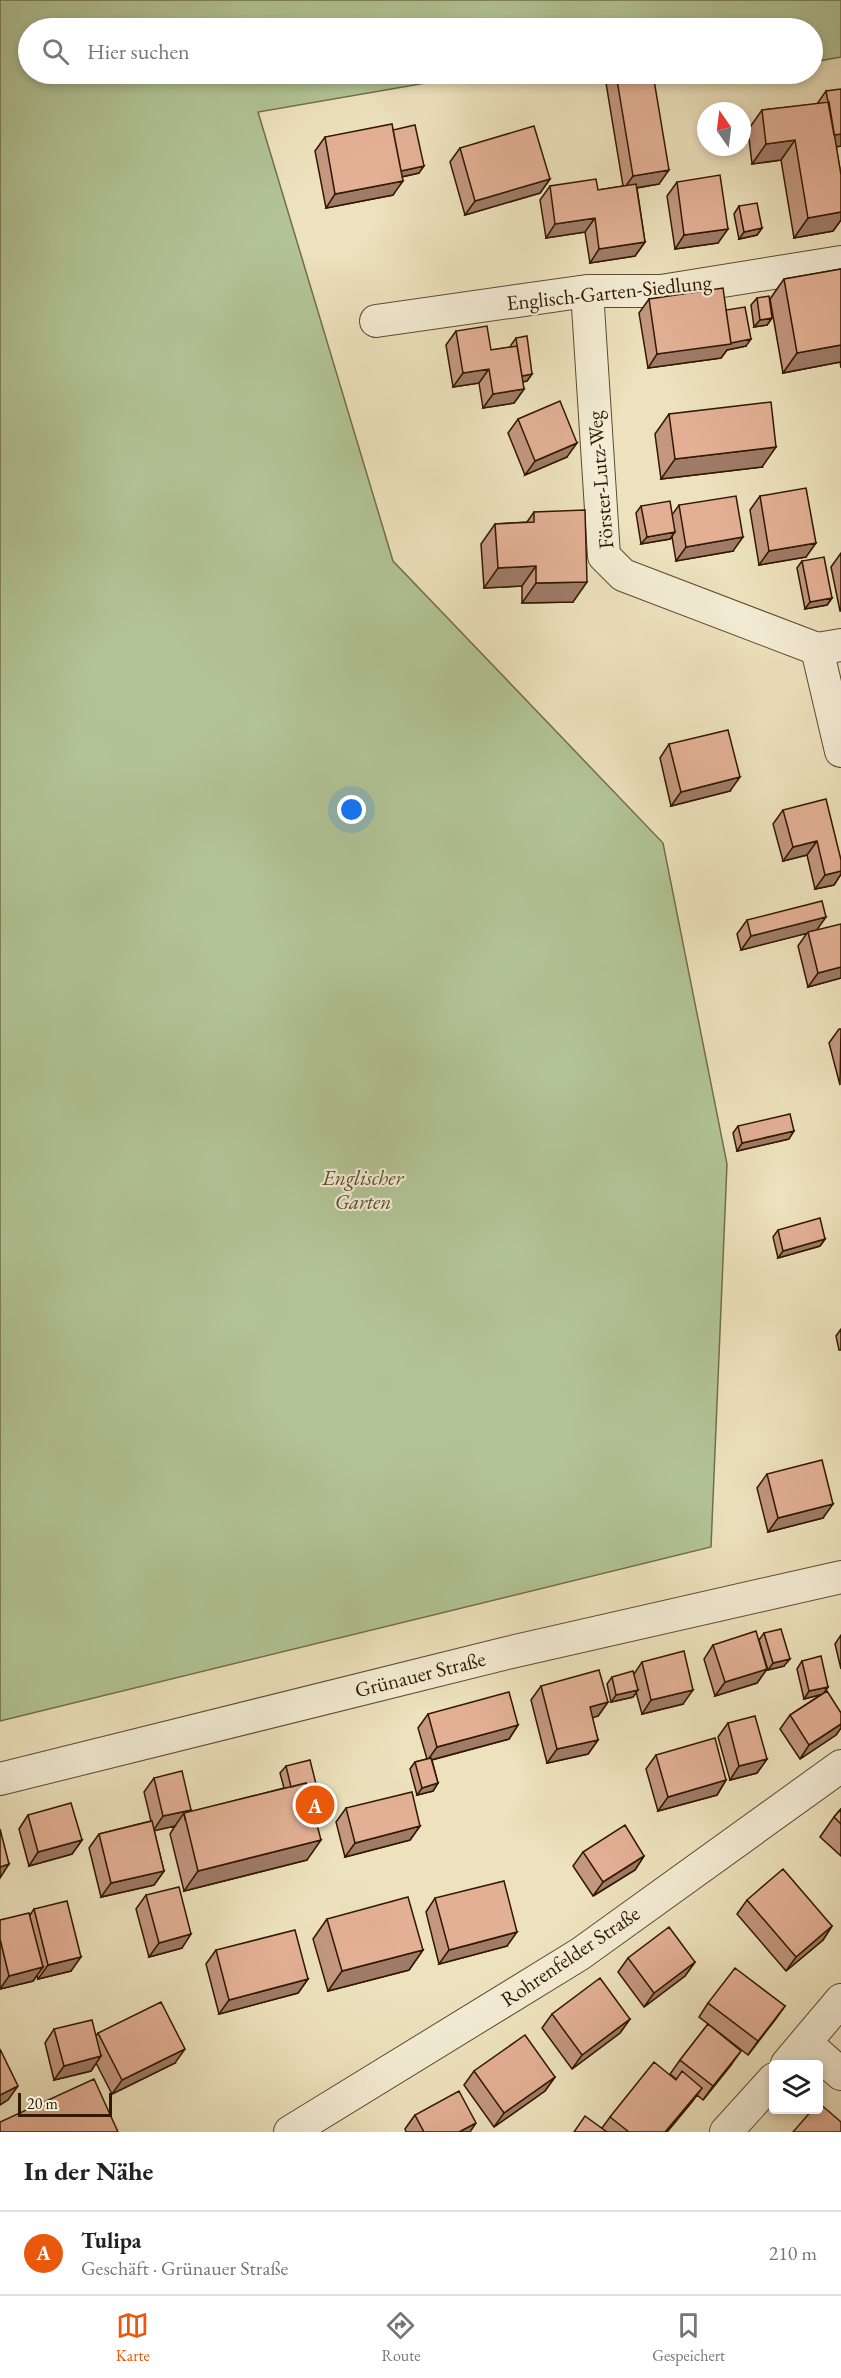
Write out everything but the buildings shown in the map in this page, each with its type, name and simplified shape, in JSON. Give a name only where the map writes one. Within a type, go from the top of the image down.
[{"type":"street","name":"Englisch-Garten-Siedlung","points":[[376,321],[587,291],[660,291],[841,262]]},
{"type":"street","name":"Förster-Lutz-Weg","points":[[587,291],[604,556],[622,575],[829,647]]},
{"type":"street","points":[[829,647],[841,751]]},
{"type":"street","name":"Grünauer Straße","points":[[0,1779],[507,1653],[841,1577]]},
{"type":"street","name":"Rohrenfelder Straße","points":[[290,2132],[580,1954],[841,1766]]},
{"type":"street","points":[[841,2000],[796,2054],[841,2074]]},
{"type":"street","points":[[726,2132],[769,2085]]},
{"type":"green space","name":"Englischer Garten","points":[[0,0],[841,0],[841,57],[823,60],[823,18],[18,18],[18,84],[420,84],[258,112],[393,561],[663,843],[727,1164],[711,1547],[0,1721]]},
{"type":"place","name":"Tulipa","points":[[315,1805]]}]
